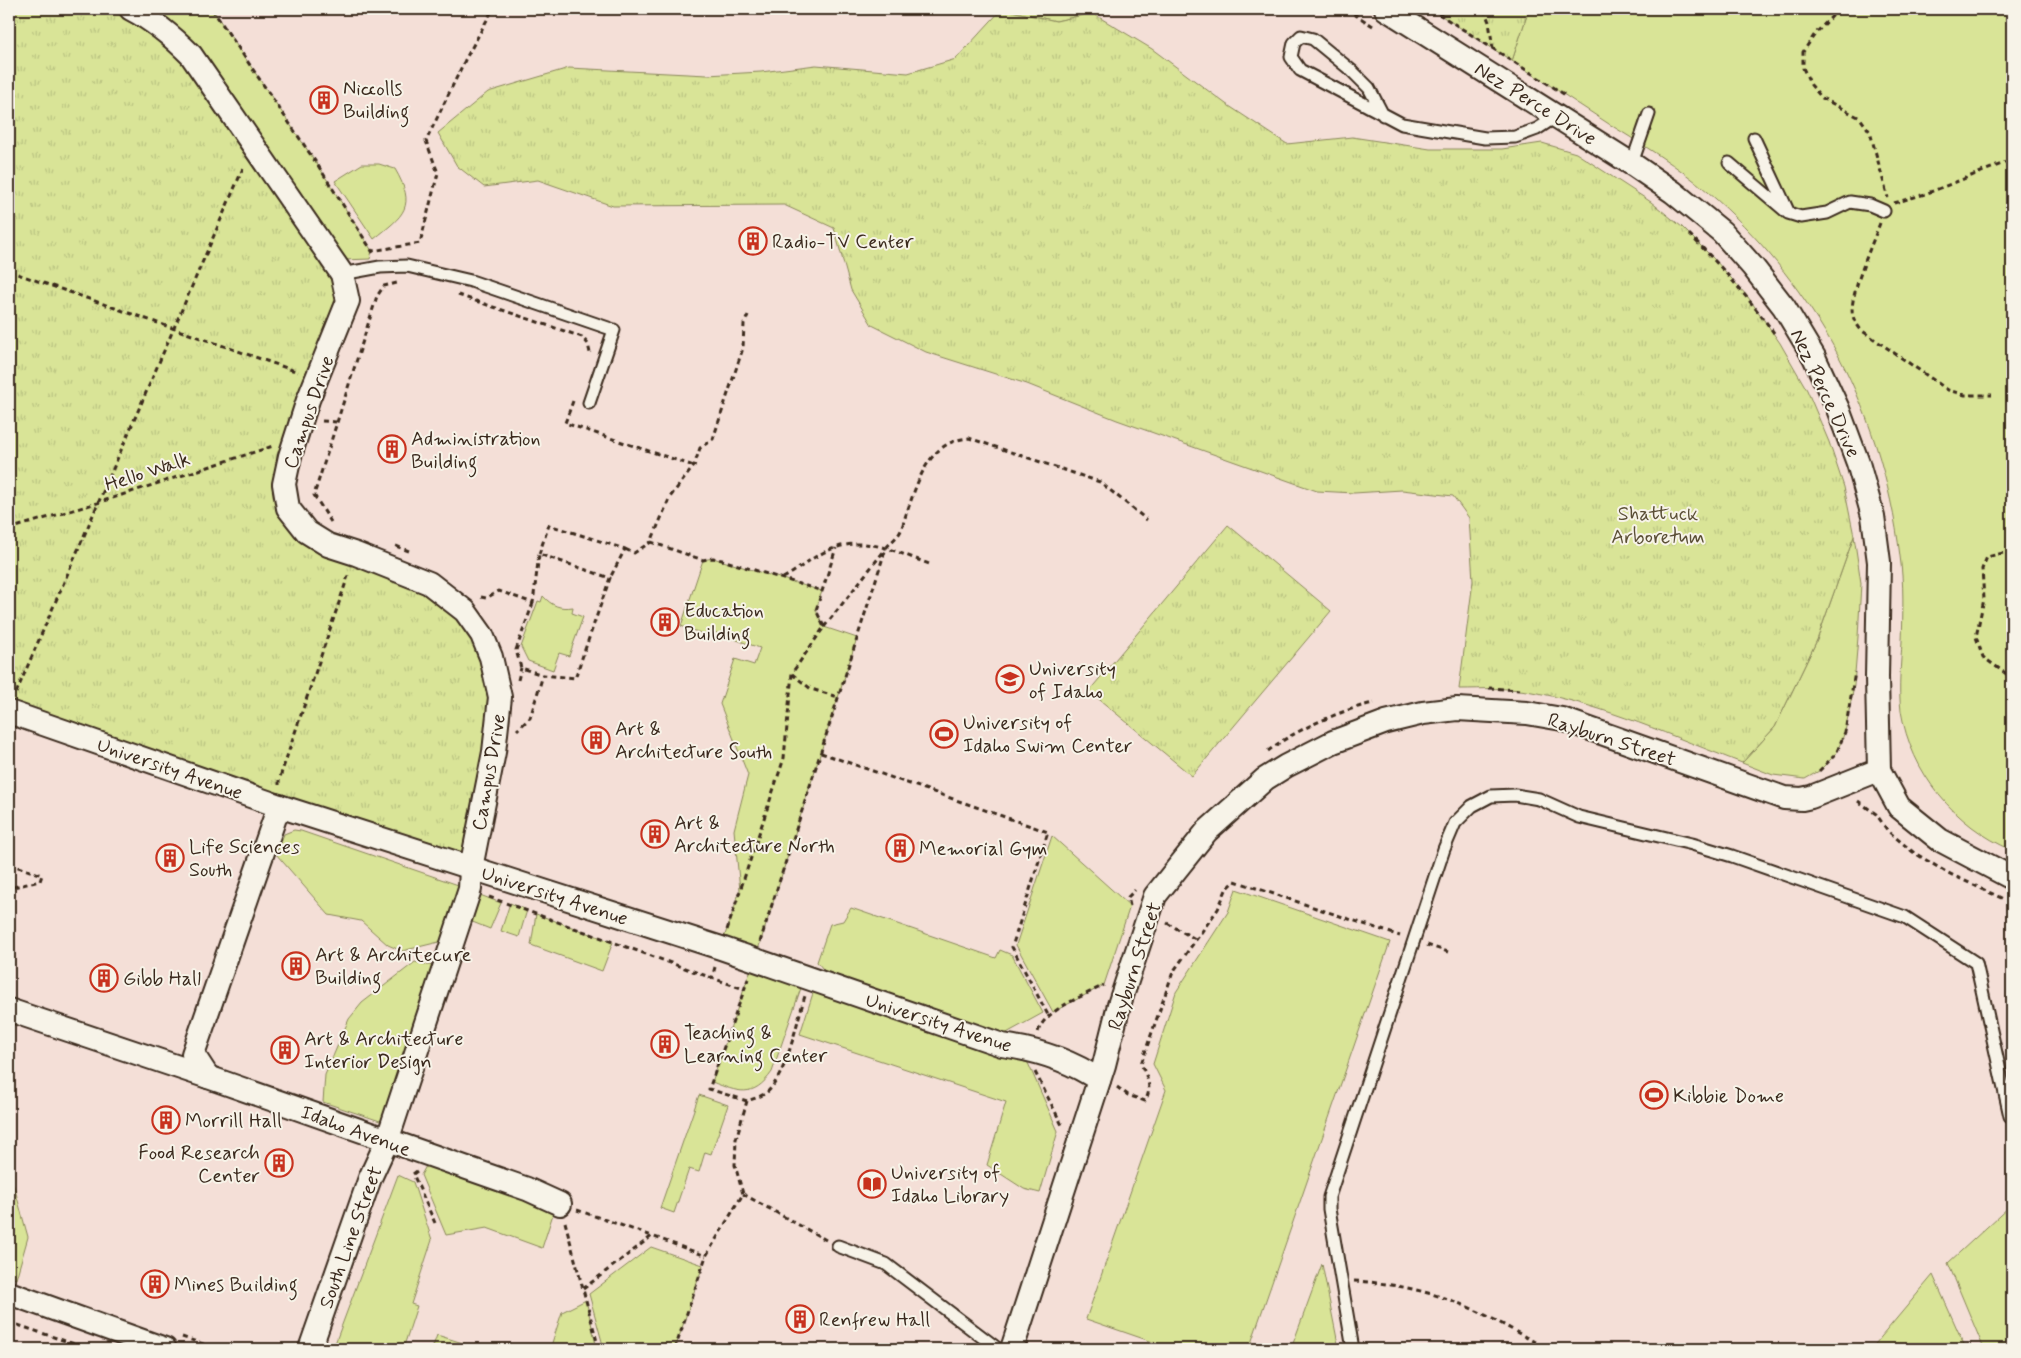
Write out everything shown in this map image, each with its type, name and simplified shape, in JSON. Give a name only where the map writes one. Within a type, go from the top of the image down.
[{"type":"street","name":"Campus Drive","points":[[131,9],[153,21],[191,55],[342,274],[348,300],[308,400],[295,439],[284,484],[288,508],[307,532],[328,545],[429,583],[465,611],[482,635],[492,657],[500,697],[494,752],[470,878]]},
{"type":"street","name":"Nez Perce Drive","points":[[1382,19],[1556,116],[1632,163],[1673,192],[1722,232],[1753,267],[1784,307],[1814,357],[1838,409],[1858,464],[1873,516],[1879,562],[1877,677],[1879,770]]},
{"type":"street","name":"University Avenue","points":[[11,706],[470,878],[721,948],[757,952],[810,979],[1002,1045],[1032,1050],[1083,1069],[1099,1080]]},
{"type":"street","name":"Rayburn Street","points":[[1012,1349],[1099,1080],[1119,1005],[1155,896],[1207,831],[1265,779],[1286,766],[1352,734],[1386,722],[1423,713],[1457,709],[1527,713],[1562,719],[1784,798],[1811,797],[1879,770]]},
{"type":"street","points":[[1879,770],[1899,807],[1940,840],[2012,878]]},
{"type":"street","points":[[208,1077],[193,1054],[279,806]]},
{"type":"street","name":"South Line Street","points":[[310,1349],[370,1178],[387,1140],[470,878]]},
{"type":"street","name":"Idaho Avenue","points":[[9,1010],[208,1077],[527,1189],[560,1204]]},
{"type":"street","points":[[9,1292],[165,1349]]},
{"type":"lane","points":[[1383,115],[1369,88],[1352,71],[1313,39],[1300,36],[1294,43],[1292,57],[1300,70],[1383,115],[1402,124],[1485,138],[1515,137],[1536,129],[1556,116]]},
{"type":"lane","points":[[1632,163],[1649,114]]},
{"type":"lane","points":[[1754,138],[1788,213]]},
{"type":"lane","points":[[1729,164],[1788,213],[1801,217],[1827,213],[1850,202],[1870,205],[1884,211]]},
{"type":"lane","points":[[342,274],[380,267],[407,266],[471,281],[614,330],[589,403]]},
{"type":"lane","points":[[1353,1349],[1329,1209],[1329,1197],[1444,849],[1455,823],[1472,806],[1491,796],[1515,795],[1539,799],[1579,817],[1692,844],[1905,918],[1976,963],[2012,1118]]},
{"type":"lane","points":[[838,1246],[886,1264],[998,1349]]},
{"type":"path","points":[[212,9],[314,159],[372,251],[380,267]]},
{"type":"path","points":[[372,251],[420,244],[438,173],[426,142],[493,9]]},
{"type":"path","points":[[1346,9],[1382,19]]},
{"type":"path","points":[[1431,9],[1568,97]]},
{"type":"path","points":[[1484,9],[1489,22],[1493,49]]},
{"type":"path","points":[[1839,9],[1815,34],[1803,52],[1803,68],[1811,85],[1822,98],[1860,118],[1870,132],[1891,206],[1897,201],[1925,194],[2012,160]]},
{"type":"path","points":[[11,706],[172,328],[253,145]]},
{"type":"path","points":[[1884,211],[1854,293],[1853,317],[1866,334],[1948,390],[1966,395],[1992,395]]},
{"type":"path","points":[[1688,233],[1748,297],[1775,335]]},
{"type":"path","points":[[9,271],[318,379]]},
{"type":"path","points":[[625,549],[610,578],[575,678],[543,675],[521,668],[516,650],[533,603],[539,554],[549,525],[625,549],[634,553],[651,542],[670,497],[694,466],[700,448],[713,439],[743,348],[744,324],[748,315]]},
{"type":"path","points":[[582,337],[588,344],[589,360]]},
{"type":"path","points":[[575,396],[565,423],[694,466]]},
{"type":"path","points":[[712,978],[784,758],[792,673],[824,627],[899,533],[925,467],[937,450],[956,438],[969,438],[1100,482],[1147,520]]},
{"type":"path","name":"Hello Walk","points":[[9,529],[97,503],[295,439]]},
{"type":"path","points":[[651,542],[703,560],[713,558],[722,560],[822,591]]},
{"type":"path","points":[[783,579],[801,569],[814,558],[850,543],[867,543],[932,564]]},
{"type":"path","points":[[824,627],[816,610],[836,548]]},
{"type":"path","points":[[810,979],[784,1066],[770,1089],[761,1096],[747,1101],[709,1089],[757,952],[886,548]]},
{"type":"path","points":[[2012,554],[2003,553],[1987,557],[1982,569],[1984,599],[1976,636],[1983,657],[2012,678]]},
{"type":"path","points":[[279,806],[279,780],[356,554]]},
{"type":"path","points":[[539,554],[610,578]]},
{"type":"path","points":[[479,597],[486,598],[499,591],[533,603]]},
{"type":"path","points":[[1812,775],[1819,771],[1836,754],[1844,732],[1854,685],[1855,666]]},
{"type":"path","points":[[792,673],[811,689],[838,697]]},
{"type":"path","points":[[513,734],[530,718],[543,675]]},
{"type":"path","points":[[1485,689],[1524,691]]},
{"type":"path","points":[[1263,755],[1277,744],[1312,726],[1361,706],[1377,702]]},
{"type":"path","points":[[821,753],[1048,832],[1012,946],[1048,1015]]},
{"type":"path","points":[[9,864],[42,875],[40,882],[9,888]]},
{"type":"path","points":[[470,878],[483,895],[744,989]]},
{"type":"path","points":[[1099,1080],[1113,1084],[1128,1095],[1145,1101],[1150,1091],[1149,1081],[1141,1064],[1173,972],[1218,909],[1226,890],[1235,881],[1448,952]]},
{"type":"path","points":[[1127,915],[1130,906],[1128,897],[1140,884]]},
{"type":"path","points":[[1064,1128],[1028,1060],[1040,1024],[1048,1015],[1104,985],[1107,976]]},
{"type":"path","points":[[675,1349],[706,1256],[743,1194],[736,1165],[736,1139],[747,1101]]},
{"type":"path","points":[[435,1223],[413,1174],[423,1166],[439,1159]]},
{"type":"path","points":[[743,1194],[838,1246]]},
{"type":"path","points":[[560,1204],[706,1256]]},
{"type":"path","points":[[560,1204],[599,1349]]},
{"type":"path","points":[[583,1289],[652,1236]]},
{"type":"path","points":[[1354,1280],[1377,1282],[1406,1288],[1456,1302],[1549,1349]]},
{"type":"path","points":[[9,1322],[90,1349]]},
{"type":"shaded area","name":"University of Idaho","points":[[9,9],[2012,9],[2012,1349],[9,1349]]},
{"type":"green space","points":[[9,9],[131,9],[172,36],[348,301],[284,484],[307,532],[465,611],[500,697],[471,868],[9,712]]},
{"type":"green space","points":[[153,9],[212,9],[319,167],[372,251],[370,259],[343,260],[205,57],[163,15]]},
{"type":"green space","points":[[1002,9],[1104,9],[1056,21]]},
{"type":"green space","name":"Shattuck Arboretum","points":[[1002,9],[1056,21],[1092,13],[1152,49],[1226,104],[1287,144],[1352,137],[1430,149],[1502,149],[1542,143],[1576,153],[1651,202],[1682,227],[1715,260],[1748,297],[1780,343],[1807,390],[1829,442],[1844,487],[1854,536],[1817,640],[1775,727],[1742,763],[1612,713],[1586,705],[1514,689],[1459,689],[1473,581],[1469,518],[1453,496],[1402,490],[1354,493],[1317,491],[1117,420],[1027,384],[926,352],[872,325],[851,290],[834,228],[784,205],[613,206],[538,180],[484,187],[457,166],[438,133],[488,92],[569,68],[707,75],[761,72],[816,65],[908,73],[956,59]]},
{"type":"green space","points":[[1431,9],[1529,9],[1512,61]]},
{"type":"green space","points":[[1529,9],[2012,9],[2012,850],[1991,840],[1954,812],[1925,776],[1906,734],[1900,702],[1903,588],[1891,501],[1867,419],[1844,367],[1819,321],[1776,262],[1744,226],[1708,192],[1660,156],[1512,61]]},
{"type":"green space","points":[[362,164],[379,164],[395,169],[405,193],[406,202],[400,216],[374,239],[335,181]]},
{"type":"green space","points":[[1228,525],[1331,611],[1192,776],[1089,691]]},
{"type":"green space","points":[[1854,536],[1861,583],[1858,637],[1854,685],[1845,732],[1836,754],[1819,771],[1805,779],[1773,775],[1742,763],[1775,727],[1817,640]]},
{"type":"green space","points":[[713,558],[822,591],[816,610],[824,627],[857,638],[757,953],[723,941],[740,890],[734,830],[748,775],[720,704],[735,659],[754,665],[760,648],[708,630],[706,635],[681,626],[703,560]]},
{"type":"green space","points":[[543,596],[556,606],[564,608],[573,607],[572,613],[583,617],[569,656],[559,653],[553,670],[528,661],[521,647],[538,601],[541,602]]},
{"type":"green space","points":[[294,830],[470,889],[443,941],[402,951],[388,945],[361,921],[329,915],[276,854],[284,834]]},
{"type":"green space","points":[[1052,836],[1130,906],[1104,985],[1053,1012],[1016,945]]},
{"type":"green space","points":[[1236,889],[1390,942],[1249,1349],[1173,1349],[1086,1319],[1166,1090],[1153,1064],[1176,992],[1228,912]]},
{"type":"green space","points":[[480,895],[501,903],[490,929],[470,921]]},
{"type":"green space","points":[[510,903],[527,910],[519,937],[501,931]]},
{"type":"green space","points":[[851,908],[996,958],[1000,950],[1012,955],[1043,1013],[1003,1035],[829,976],[817,962],[830,924],[843,921]]},
{"type":"green space","points":[[536,914],[613,942],[602,971],[531,945]]},
{"type":"green space","points":[[415,962],[443,968],[392,1125],[323,1102],[325,1075],[349,1019],[362,1003]]},
{"type":"green space","points":[[752,966],[802,985],[772,1072],[758,1086],[752,1090],[745,1091],[712,1082]]},
{"type":"green space","points":[[814,990],[1028,1063],[1058,1131],[1040,1193],[1024,1189],[987,1165],[1006,1102],[800,1034]]},
{"type":"green space","points":[[699,1095],[728,1105],[711,1154],[705,1152],[699,1172],[689,1169],[674,1213],[660,1208]]},
{"type":"green space","points":[[426,1166],[555,1208],[542,1248],[487,1228],[446,1235],[421,1175]]},
{"type":"green space","points":[[398,1175],[413,1182],[432,1240],[411,1304],[417,1306],[403,1349],[333,1349]]},
{"type":"green space","points":[[9,1179],[14,1186],[28,1237],[16,1279],[9,1277]]},
{"type":"green space","points":[[2012,1204],[2012,1349],[1984,1349],[1948,1263]]},
{"type":"green space","points":[[651,1247],[703,1265],[675,1349],[604,1349],[589,1294]]},
{"type":"green space","points":[[1322,1264],[1339,1349],[1291,1349]]},
{"type":"green space","points":[[1933,1275],[1966,1349],[1871,1349]]},
{"type":"green space","points":[[586,1300],[597,1349],[550,1349],[562,1312]]},
{"type":"green space","points":[[437,1335],[482,1349],[432,1349]]},
{"type":"place","name":"Niccolls Building","points":[[324,100]]},
{"type":"place","name":"Radio-TV Center","points":[[753,241]]},
{"type":"place","name":"Administration Building","points":[[392,449]]},
{"type":"place","name":"Education Building","points":[[665,622]]},
{"type":"place","name":"University of Idaho","points":[[1010,679]]},
{"type":"place","name":"University of Idaho Swim Center","points":[[944,734]]},
{"type":"place","name":"Art & Architecture South","points":[[596,740]]},
{"type":"place","name":"Art & Architecture North","points":[[655,834]]},
{"type":"place","name":"Memorial Gym","points":[[900,848]]},
{"type":"place","name":"Life Sciences South","points":[[170,858]]},
{"type":"place","name":"Art & Architecure Building","points":[[296,966]]},
{"type":"place","name":"Gibb Hall","points":[[104,978]]},
{"type":"place","name":"Teaching & Learning Center","points":[[665,1044]]},
{"type":"place","name":"Art & Architecture Interior Design","points":[[285,1050]]},
{"type":"place","name":"Kibbie Dome","points":[[1654,1095]]},
{"type":"place","name":"Morrill Hall","points":[[166,1120]]},
{"type":"place","name":"Food Research Center","points":[[279,1163]]},
{"type":"place","name":"University of Idaho Library","points":[[872,1184]]},
{"type":"place","name":"Mines Building","points":[[155,1284]]},
{"type":"place","name":"Renfrew Hall","points":[[800,1319]]}]
